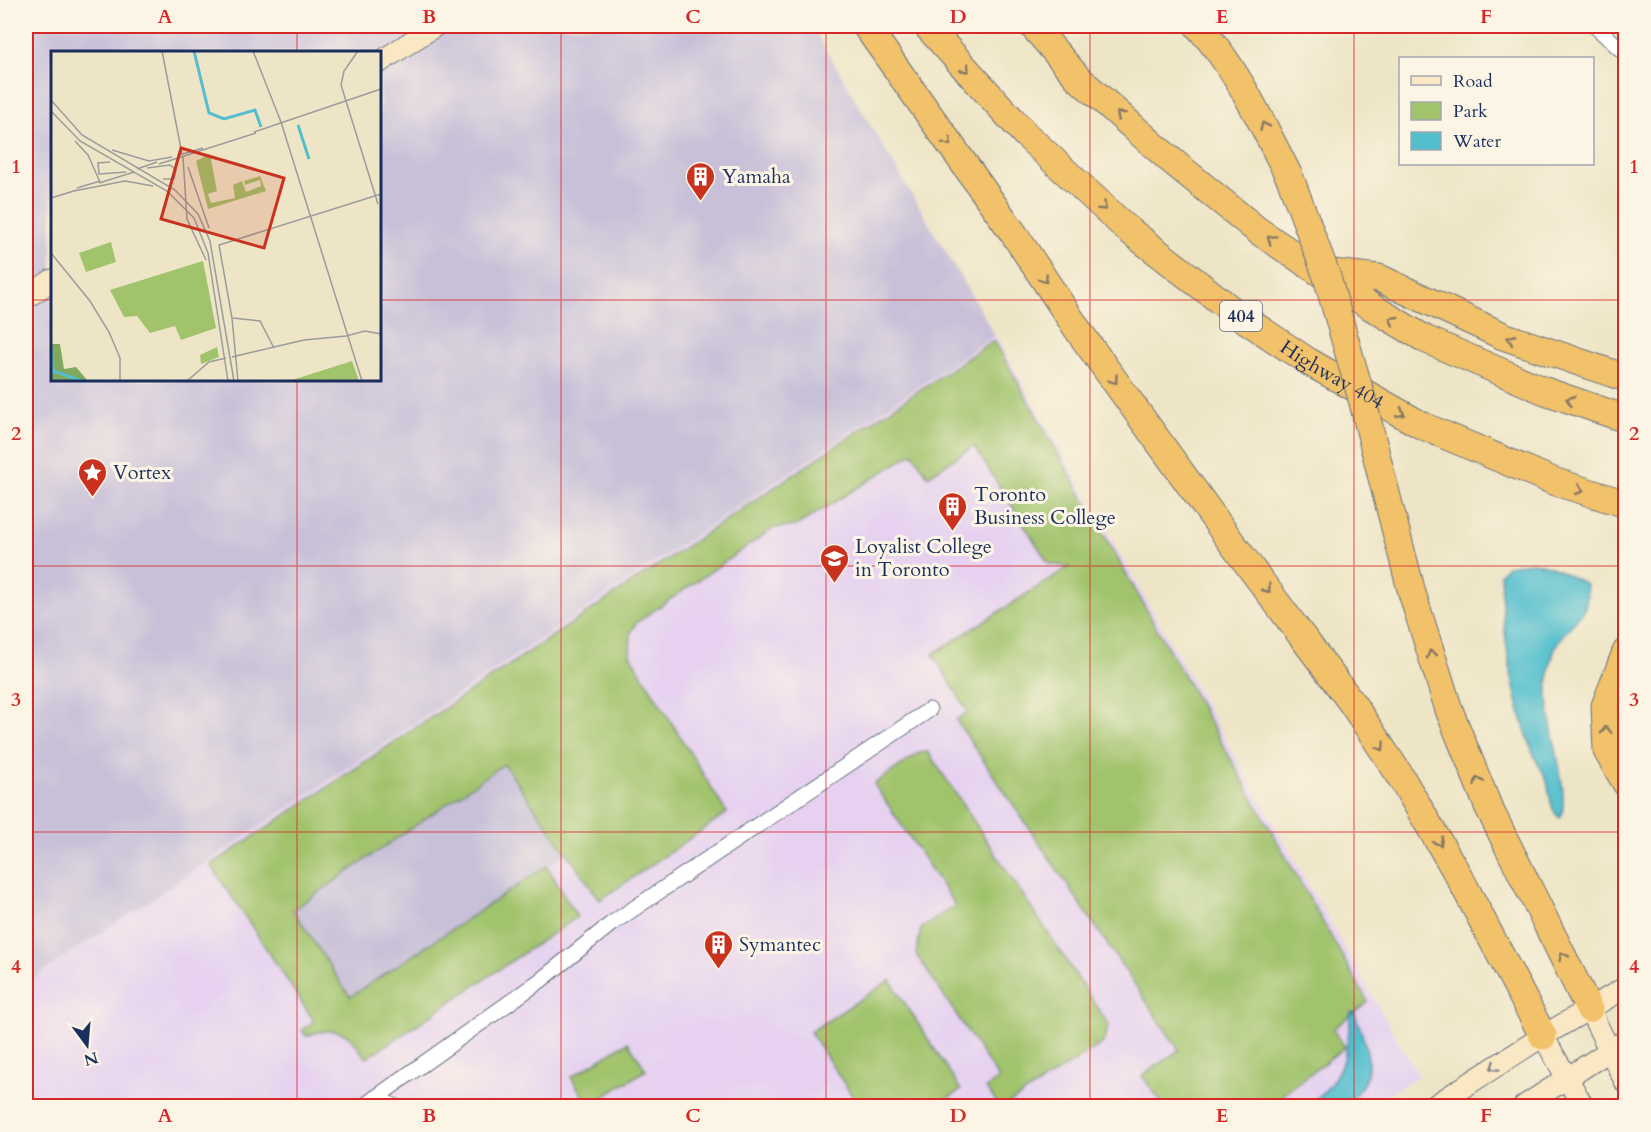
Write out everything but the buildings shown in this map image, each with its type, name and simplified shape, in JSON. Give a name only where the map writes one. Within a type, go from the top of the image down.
[{"type":"highway","points":[[866,26],[1012,231],[1080,333],[1232,543],[1352,703],[1399,774],[1461,880],[1543,1036]]},
{"type":"highway","name":"Highway 404","points":[[927,26],[1025,134],[1100,204],[1125,227],[1237,314],[1309,362],[1423,426],[1553,481],[1626,504]]},
{"type":"highway","points":[[1033,26],[1078,78],[1167,157],[1257,230],[1365,303],[1425,339],[1545,391],[1626,419]]},
{"type":"highway","points":[[1198,26],[1214,44],[1257,112],[1290,178],[1326,274],[1362,399],[1412,593],[1449,710],[1488,806],[1589,1009]]},
{"type":"highway","points":[[1319,272],[1379,278],[1503,336],[1626,378]]},
{"type":"highway","points":[[1626,652],[1605,706],[1607,751],[1626,783]]},
{"type":"main road","points":[[381,61],[435,26]]},
{"type":"main road","points":[[26,298],[51,281]]},
{"type":"main road","points":[[1434,1107],[1543,1036],[1626,987]]},
{"type":"main road","points":[[1589,1009],[1618,1045],[1626,1083]]},
{"type":"main road","points":[[1543,1036],[1583,1107]]},
{"type":"main road","points":[[1524,1107],[1618,1045]]},
{"type":"street","points":[[1594,26],[1626,54]]},
{"type":"street","points":[[372,1104],[541,980],[611,924],[929,711]]},
{"type":"street","points":[[372,1104],[394,1107]]},
{"type":"shaded area","points":[[26,26],[812,26],[995,335],[26,983]]},
{"type":"shaded area","points":[[995,335],[1418,1076],[1371,1106],[26,1106],[26,983]]},
{"type":"shaded area","points":[[504,764],[567,853],[350,997],[293,910]]},
{"type":"green space","points":[[994,340],[1368,1002],[1333,1029],[1345,1047],[1281,1096],[1277,1106],[1164,1106],[1142,1076],[1179,1050],[956,720],[968,712],[933,654],[1069,567],[1049,564],[974,446],[928,476],[913,453],[796,526],[774,528],[636,623],[631,632],[630,655],[727,813],[600,900],[504,764],[293,910],[350,997],[547,866],[577,917],[367,1058],[344,1034],[326,1031],[306,1036],[302,1030],[314,1021],[211,865]]},
{"type":"green space","points":[[928,752],[1109,1025],[1103,1043],[1005,1106],[999,1106],[986,1088],[999,1079],[916,954],[921,929],[955,905],[874,784],[919,753]]},
{"type":"green space","points":[[890,980],[961,1090],[935,1106],[859,1106],[810,1032]]},
{"type":"green space","points":[[628,1042],[646,1070],[589,1106],[571,1077]]},
{"type":"water","points":[[1534,562],[1552,567],[1586,584],[1586,604],[1579,617],[1558,642],[1548,678],[1550,714],[1562,786],[1563,810],[1560,818],[1553,810],[1547,781],[1536,760],[1521,715],[1510,668],[1504,621],[1500,574],[1507,566]]},
{"type":"water","points":[[1351,1012],[1355,1014],[1365,1043],[1368,1072],[1365,1081],[1357,1092],[1341,1106],[1306,1106],[1328,1088],[1341,1065],[1348,1040]]},
{"type":"place","name":"Yamaha","points":[[701,202]]},
{"type":"place","name":"Vortex","points":[[92,498]]},
{"type":"place","name":"Toronto Business College","points":[[953,532]]},
{"type":"place","name":"Loyalist College in Toronto","points":[[834,584]]},
{"type":"place","name":"Symantec","points":[[718,970]]}]
